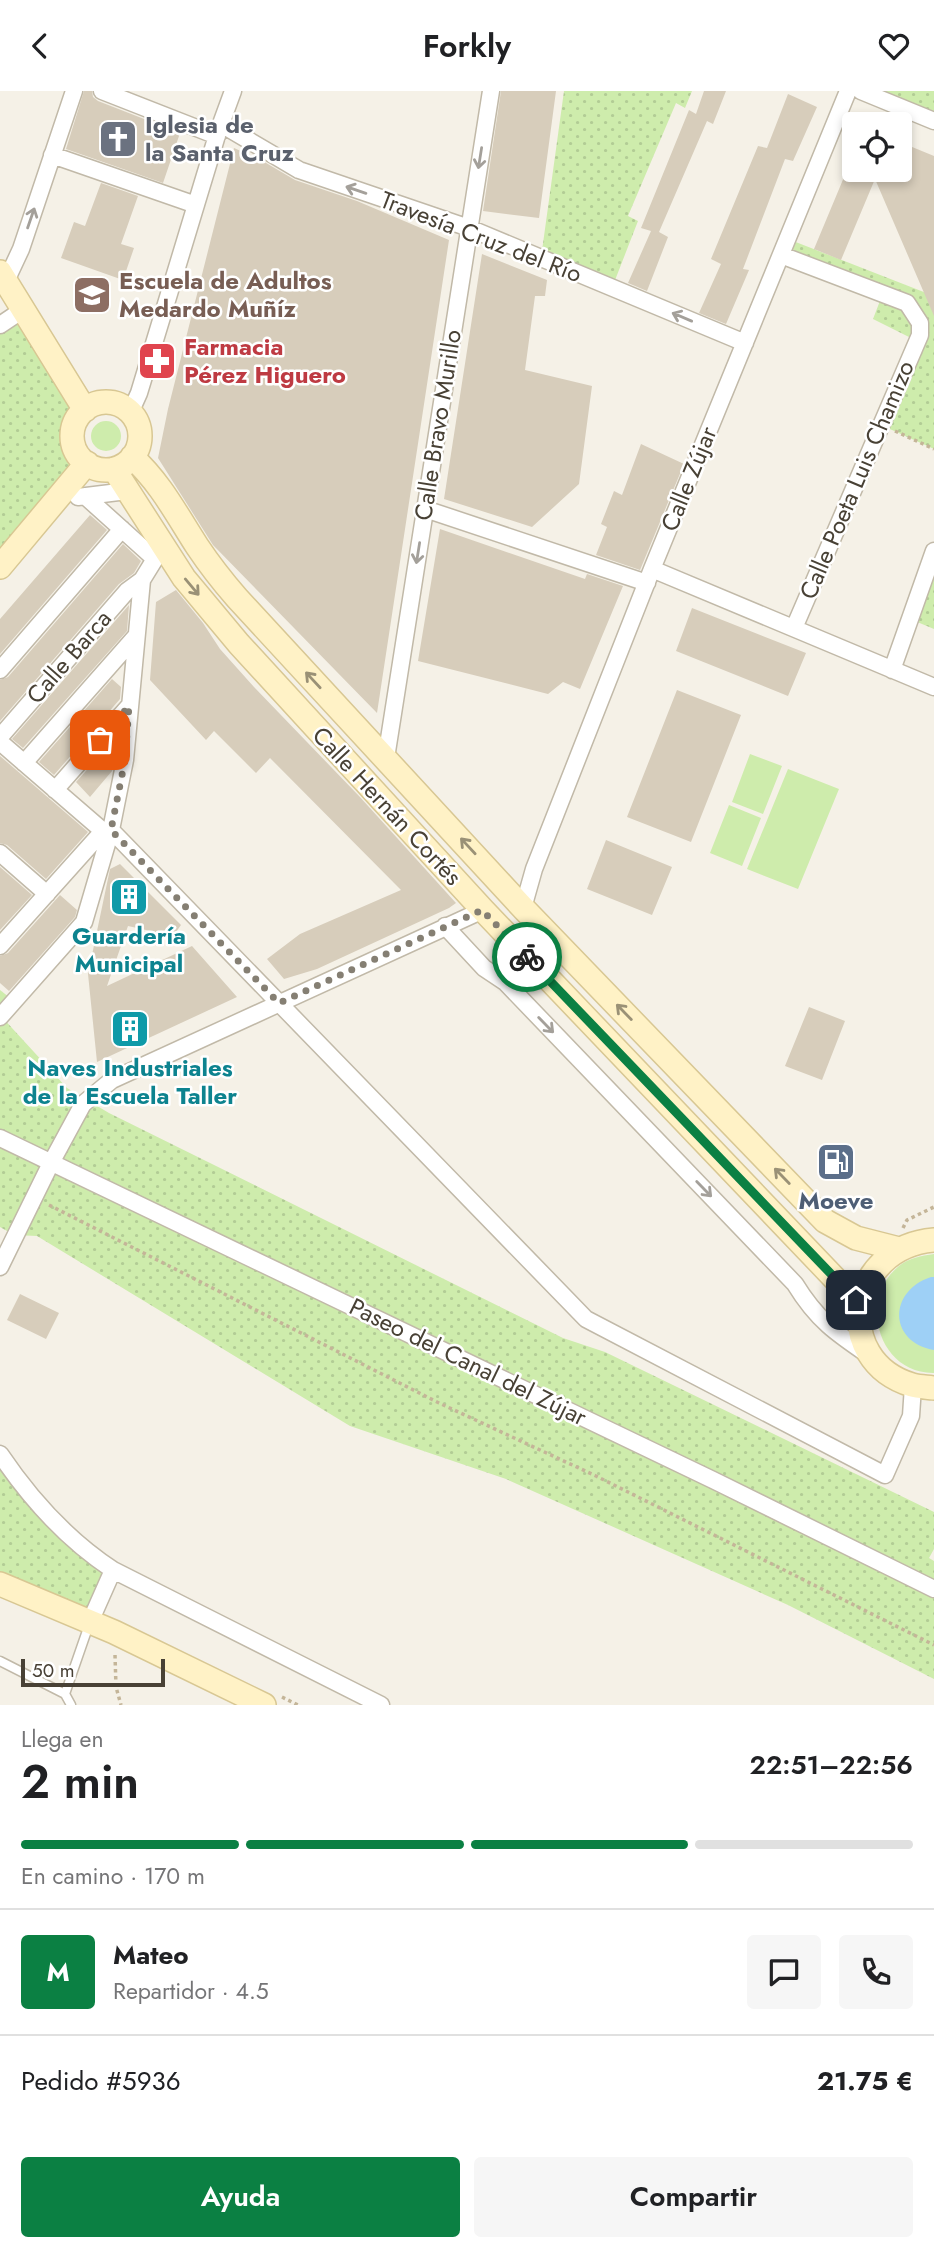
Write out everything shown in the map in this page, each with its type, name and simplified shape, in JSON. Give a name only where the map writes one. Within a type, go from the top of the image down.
[{"type":"street","points":[[74,91],[21,249],[3,277],[85,409]]},
{"type":"street","name":"Travesía Cruz del Río","points":[[102,91],[219,130],[299,170],[469,228],[745,344]]},
{"type":"street","points":[[130,413],[139,393],[233,91]]},
{"type":"street","name":"Calle Bravo Murillo","points":[[386,758],[491,91]]},
{"type":"street","name":"Calle Zújar","points":[[523,908],[534,869],[650,576],[848,91]]},
{"type":"street","points":[[861,91],[934,121]]},
{"type":"street","points":[[52,155],[196,205]]},
{"type":"street","name":"Calle Poeta Luis Chamizo","points":[[781,255],[907,303],[920,323],[920,335],[794,628]]},
{"type":"street","points":[[0,325],[24,309]]},
{"type":"street","points":[[105,402],[116,404],[130,413],[138,426],[140,437],[138,448],[123,463],[103,470],[87,463],[75,451],[73,428],[85,409],[105,402]]},
{"type":"street","points":[[0,567],[87,463]]},
{"type":"street","name":"Calle Hernán Cortés","points":[[860,1305],[482,910],[239,644],[159,552],[127,491],[123,463],[145,468],[221,579],[523,908],[825,1220],[856,1238],[894,1248]]},
{"type":"street","points":[[50,509],[72,498],[127,491]]},
{"type":"street","points":[[85,496],[122,529],[159,552]]},
{"type":"street","points":[[425,509],[650,576],[794,628],[934,687]]},
{"type":"street","name":"Calle Barca","points":[[0,670],[122,529]]},
{"type":"street","points":[[892,670],[934,551]]},
{"type":"street","name":"Calle Barca","points":[[0,737],[127,591],[142,580],[159,552]]},
{"type":"street","name":"Calle Barca","points":[[0,1017],[85,922],[125,760],[142,580]]},
{"type":"street","name":"Calle Barca","points":[[24,763],[136,636]]},
{"type":"street","points":[[55,790],[129,706]]},
{"type":"street","points":[[0,742],[55,790],[107,830],[586,1319],[885,1475],[924,1387],[891,1375],[873,1357],[863,1339],[859,1318],[860,1305],[865,1285],[894,1248],[934,1239]]},
{"type":"street","points":[[0,946],[107,830]]},
{"type":"street","points":[[0,853],[47,894]]},
{"type":"street","points":[[502,884],[517,880],[534,869]]},
{"type":"street","points":[[0,1267],[83,1104],[112,1080],[482,910]]},
{"type":"street","name":"Calle Hernán Cortés","points":[[445,926],[484,968],[505,982],[795,1284],[819,1318],[837,1335],[873,1357]]},
{"type":"street","name":"Paseo del Canal del Zújar","points":[[0,1138],[934,1589]]},
{"type":"street","points":[[0,1454],[23,1487],[54,1522],[86,1552],[113,1570],[381,1705]]},
{"type":"street","points":[[90,1622],[113,1570]]},
{"type":"street","points":[[0,1584],[114,1632],[264,1705]]},
{"type":"lane","points":[[65,1694],[90,1622]]},
{"type":"lane","points":[[0,1661],[65,1694],[71,1705]]},
{"type":"path","points":[[881,425],[934,449]]},
{"type":"path","points":[[34,1197],[439,1403],[596,1476],[934,1645]]},
{"type":"path","points":[[894,1248],[907,1220],[934,1207]]},
{"type":"path","points":[[114,1632],[116,1687],[121,1705]]},
{"type":"green space","points":[[564,91],[692,91],[685,108],[676,103],[628,216],[638,221],[612,288],[541,258]]},
{"type":"green space","points":[[861,91],[934,91],[934,121]]},
{"type":"green space","points":[[788,239],[934,296],[934,449],[881,425],[917,341],[873,319],[883,293],[781,255]]},
{"type":"green space","points":[[24,309],[85,410],[73,434],[75,447],[82,460],[0,567],[0,325]]},
{"type":"green space","points":[[106,421],[112,422],[120,430],[120,442],[112,450],[106,451],[100,450],[92,442],[91,436],[92,430],[100,422]]},
{"type":"green space","points":[[934,551],[934,629],[910,619]]},
{"type":"green space","points":[[750,754],[782,766],[763,814],[732,802]]},
{"type":"green space","points":[[788,769],[839,789],[798,889],[747,869]]},
{"type":"green space","points":[[729,805],[761,818],[742,866],[710,853]]},
{"type":"green space","points":[[0,990],[14,1001],[1,1016],[67,1088],[109,1113],[563,1338],[605,1352],[934,1512],[934,1549],[929,1558],[934,1561],[934,1679],[788,1605],[506,1479],[350,1426],[37,1236],[14,1235],[0,1227]]},
{"type":"green space","points":[[934,1254],[934,1373],[915,1370],[899,1361],[888,1349],[880,1333],[877,1315],[879,1297],[886,1280],[899,1266],[911,1259]]},
{"type":"green space","points":[[0,1454],[23,1488],[113,1570],[90,1622],[0,1584]]},
{"type":"water","points":[[934,1277],[934,1350],[919,1345],[908,1337],[901,1327],[899,1316],[907,1293]]},
{"type":"building","name":"Iglesia de la Santa Cruz","points":[[84,91],[92,91],[93,97],[98,101],[180,133],[163,183],[66,149]]},
{"type":"building","points":[[501,91],[556,91],[539,218],[483,211]]},
{"type":"building","points":[[704,91],[726,91],[713,124],[707,121],[659,232],[668,237],[647,291],[628,283],[651,231],[641,228],[689,110],[696,114]]},
{"type":"building","points":[[788,94],[817,107],[793,161],[785,159],[743,269],[749,270],[726,324],[699,313],[721,264],[711,259],[758,146],[767,148]]},
{"type":"building","points":[[912,147],[934,156],[934,316],[876,182],[912,182]]},
{"type":"building","points":[[234,148],[295,180],[357,201],[449,240],[377,713],[213,545],[158,458]]},
{"type":"building","points":[[842,182],[874,182],[841,260],[814,249]]},
{"type":"building","points":[[101,183],[138,196],[121,244],[134,248],[123,280],[61,258],[74,222],[85,226]]},
{"type":"building","points":[[482,254],[547,280],[545,296],[535,296],[525,370],[592,386],[579,484],[532,527],[444,499]]},
{"type":"building","points":[[641,444],[684,464],[640,570],[596,555],[607,527],[601,524],[614,491],[622,495]]},
{"type":"building","points":[[90,515],[107,530],[0,654],[0,619]]},
{"type":"building","points":[[440,529],[585,579],[587,574],[623,586],[580,689],[563,682],[548,694],[418,661]]},
{"type":"building","points":[[123,544],[141,561],[134,573],[119,584],[0,721],[0,680],[8,677]]},
{"type":"building","points":[[176,590],[220,649],[456,903],[317,969],[284,979],[267,959],[300,934],[401,890],[270,758],[256,773],[214,731],[206,740],[150,680],[156,602]]},
{"type":"building","points":[[129,605],[127,631],[23,748],[12,739]]},
{"type":"building","points":[[692,608],[806,653],[788,696],[676,651]]},
{"type":"building","points":[[112,679],[121,687],[120,699],[54,775],[39,762]]},
{"type":"building","points":[[677,690],[741,715],[691,842],[627,817]]},
{"type":"building","points":[[104,751],[114,763],[112,771],[90,797],[76,782]]},
{"type":"building","points":[[0,756],[88,832],[46,879],[7,845],[0,843]]},
{"type":"building","points":[[606,840],[672,867],[652,915],[587,889]]},
{"type":"building","name":"Naves Industriales de la Escuela Taller","points":[[120,864],[181,925],[173,936],[128,926],[107,986],[192,946],[237,997],[97,1062],[88,974],[110,869]]},
{"type":"building","points":[[0,867],[32,895],[0,930]]},
{"type":"building","points":[[60,895],[77,910],[75,917],[9,991],[0,983],[0,956],[8,953]]},
{"type":"building","points":[[809,1007],[845,1021],[822,1080],[785,1066]]},
{"type":"building","points":[[20,1294],[59,1313],[46,1339],[7,1320]]},
{"type":"way so far","points":[[100,740],[129,706],[125,760],[111,830],[279,1003],[482,910],[527,957]]},
{"type":"place","name":"Iglesia de la Santa Cruz","points":[[118,139]]},
{"type":"place","name":"Escuela de Adultos Medardo Muñíz","points":[[92,295]]},
{"type":"place","name":"Farmacia Pérez Higuero","points":[[157,361]]},
{"type":"place","name":"Guardería Municipal","points":[[129,897]]},
{"type":"place","name":"Naves Industriales de la Escuela Taller","points":[[130,1029]]},
{"type":"place","name":"Moeve","points":[[836,1162]]},
{"type":"route","points":[[527,957],[856,1300]]}]
